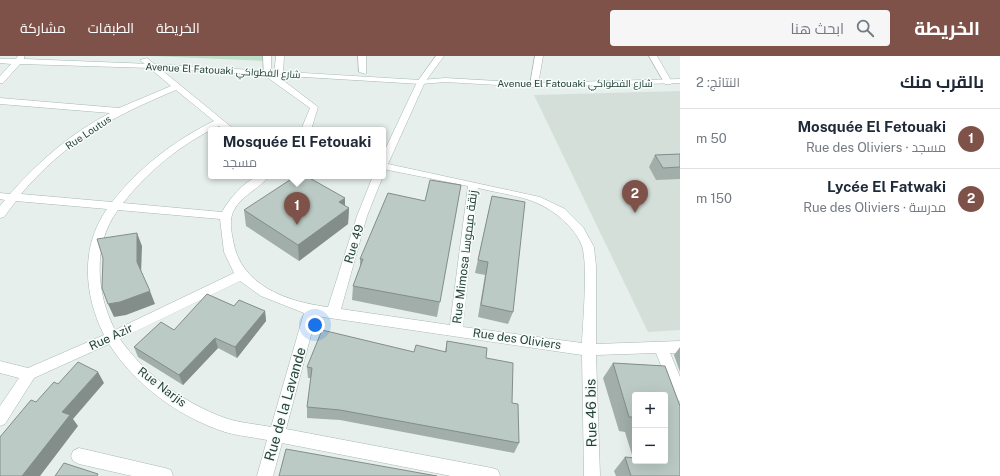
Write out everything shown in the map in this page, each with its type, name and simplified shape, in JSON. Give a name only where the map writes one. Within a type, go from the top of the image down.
[{"type":"street","points":[[0,61],[4,56]]},
{"type":"street","name":"Avenue El Fatouaki شارع الفطواكي","points":[[61,56],[147,63]]},
{"type":"street","points":[[267,70],[268,56]]},
{"type":"street","points":[[280,56],[278,73],[314,107],[307,127]]},
{"type":"street","points":[[362,56],[363,72]]},
{"type":"street","points":[[386,159],[424,79],[440,56]]},
{"type":"street","points":[[534,85],[539,56]]},
{"type":"street","points":[[653,56],[668,82]]},
{"type":"street","points":[[0,81],[21,58]]},
{"type":"street","name":"Avenue El Fatouaki شارع الفطواكي","points":[[0,61],[21,58],[147,63],[267,70],[278,73],[534,85],[680,81]]},
{"type":"street","points":[[147,63],[226,127]]},
{"type":"street","name":"Avenue El Fatouaki شارع الفطواكي","points":[[278,73],[363,72],[424,79]]},
{"type":"street","name":"Rue Loutus","points":[[0,214],[12,197],[40,169],[70,143],[120,112],[177,87]]},
{"type":"street","points":[[0,101],[120,112]]},
{"type":"street","name":"Rue Narjis","points":[[209,127],[220,122]]},
{"type":"street","name":"Rue Narjis","points":[[208,127],[198,132],[159,158],[137,177],[115,205],[102,227],[95,251],[93,282],[100,306],[112,337],[137,370],[177,401],[202,415],[226,425],[492,476]]},
{"type":"street","points":[[386,166],[474,184],[540,200],[562,212],[579,230],[588,247],[590,266],[589,350]]},
{"type":"street","points":[[0,196],[226,216],[241,194],[260,179]]},
{"type":"street","name":"Rue 49","points":[[333,313],[362,216],[377,179]]},
{"type":"street","name":"Rue Mimosa زنقة ميموسا","points":[[456,330],[474,184]]},
{"type":"street","name":"Rue des Oliviers","points":[[226,216],[226,239],[230,256],[241,275],[252,285],[265,292],[311,310],[589,350],[680,347]]},
{"type":"street","name":"Rue Azir","points":[[29,374],[112,337],[241,275]]},
{"type":"street","name":"Rue de la Lavande","points":[[265,476],[275,435],[297,366],[311,310]]},
{"type":"street","points":[[661,348],[680,395]]},
{"type":"street","name":"Rue 46 bis","points":[[589,350],[592,476]]},
{"type":"street","points":[[0,367],[29,374],[0,419]]},
{"type":"street","points":[[79,456],[165,476]]},
{"type":"shaded area","points":[[680,91],[680,330],[648,332],[534,95]]},
{"type":"green space","points":[[152,56],[266,56],[266,61]]},
{"type":"building","points":[[680,154],[680,167],[663,168],[655,155]]},
{"type":"building","points":[[291,179],[311,179],[345,198],[339,202],[349,208],[298,245],[244,210]]},
{"type":"building","points":[[430,180],[461,185],[440,302],[353,286],[363,259],[360,259],[388,193],[425,201]]},
{"type":"building","points":[[492,196],[525,202],[513,312],[481,305],[488,262],[478,260]]},
{"type":"building","points":[[137,233],[137,262],[150,291],[120,302],[108,304],[102,288],[103,258],[97,239]]},
{"type":"building","points":[[207,294],[234,306],[239,300],[265,311],[235,347],[215,338],[179,375],[134,347],[161,322],[174,330]]},
{"type":"building","points":[[322,330],[414,352],[416,345],[446,352],[447,341],[487,348],[486,358],[513,363],[512,403],[518,404],[519,443],[340,410],[307,407],[312,368],[307,367]]},
{"type":"building","points":[[78,362],[98,372],[62,412],[70,415],[22,476],[0,476],[0,437],[31,400],[36,402],[54,382],[58,384]]},
{"type":"building","points":[[613,363],[665,366],[680,406],[680,476],[631,476],[625,457],[632,458],[632,464],[668,464],[668,392],[632,392],[632,417],[629,417]]},
{"type":"building","points":[[286,449],[437,476],[279,476]]},
{"type":"building","points":[[64,463],[98,474],[97,476],[55,476]]},
{"type":"place","name":"Lycée El Fatwaki","points":[[635,213]]},
{"type":"place","name":"Mosquée El Fetouaki","points":[[297,225]]}]
